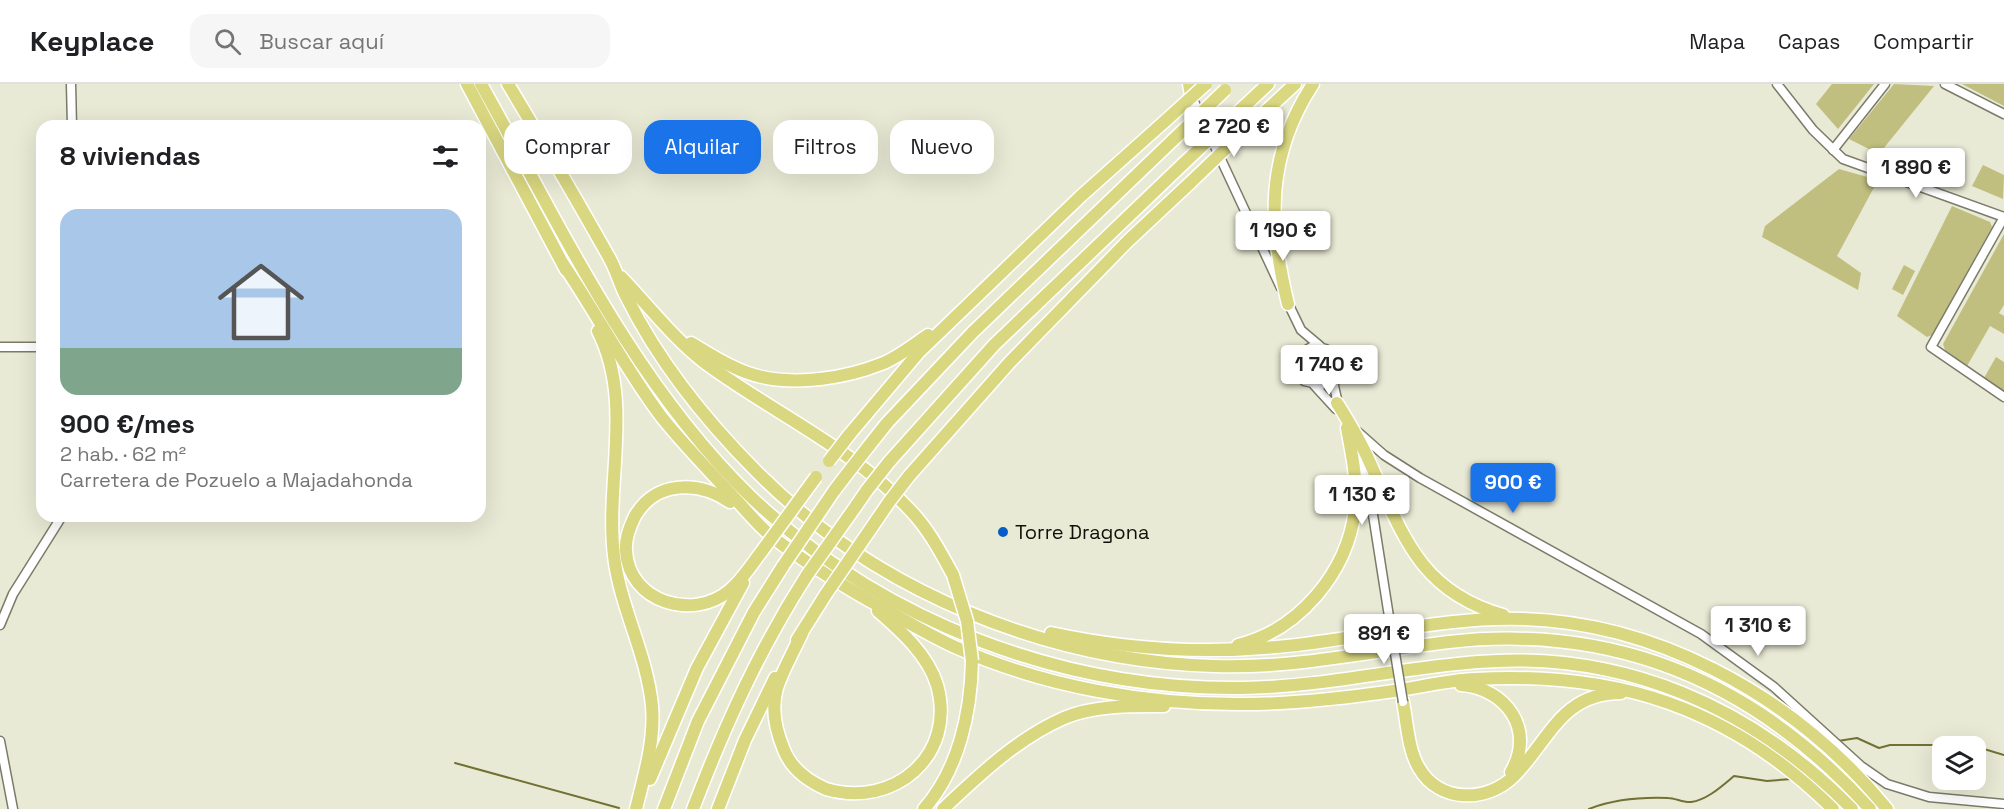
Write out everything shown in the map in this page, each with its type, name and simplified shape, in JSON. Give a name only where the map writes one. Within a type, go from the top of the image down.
[{"type":"highway","points":[[467,84],[602,339],[612,372],[618,427],[613,500],[614,558],[652,706],[649,755],[637,809]]},
{"type":"highway","points":[[482,84],[621,331],[665,399],[692,433],[751,497],[794,533],[861,581],[923,615],[1035,661],[1104,676],[1178,686],[1280,687],[1448,665],[1502,661],[1582,665],[1636,677],[1687,694],[1743,721],[1793,754],[1852,809]]},
{"type":"highway","points":[[508,84],[618,273],[666,329],[704,362],[867,472],[911,510],[930,534],[953,576],[967,621],[972,662],[971,691],[957,749],[943,781],[924,809]]},
{"type":"highway","points":[[747,513],[717,493],[692,486],[673,487],[656,494],[641,505],[630,526],[626,550],[630,569],[641,587],[657,599],[681,607],[701,606],[729,591],[849,435],[912,361],[1081,196],[1206,84]]},
{"type":"highway","points":[[693,809],[723,729],[777,621],[807,575],[889,462],[994,345],[1268,84]]},
{"type":"highway","points":[[718,809],[754,721],[784,659],[826,594],[909,476],[1010,362],[1128,241],[1295,84]]},
{"type":"highway","points":[[1288,304],[1279,266],[1273,218],[1276,179],[1284,142],[1300,105],[1313,84]]},
{"type":"highway","points":[[664,809],[698,721],[754,612],[834,491],[868,447],[887,423],[973,332],[1228,87]]},
{"type":"highway","points":[[563,264],[659,414],[747,513],[768,534],[804,561],[956,647],[1035,676],[1113,693],[1171,700],[1247,704]]},
{"type":"highway","points":[[618,273],[626,297],[680,382],[717,429],[758,473],[847,544],[876,564],[939,599],[991,621],[1045,639],[1114,656],[1180,664],[1226,666],[1293,664],[1481,639],[1554,641],[1611,650],[1668,666],[1756,709],[1799,739],[1838,773],[1870,809]]},
{"type":"highway","points":[[666,329],[724,363],[761,377],[798,380],[844,375],[882,364],[955,318]]},
{"type":"highway","points":[[1337,403],[1400,533],[1429,574],[1469,603],[1522,618],[1600,629],[1674,651],[1750,688],[1779,707],[1819,739],[1887,809]]},
{"type":"highway","points":[[1204,651],[1246,643],[1279,627],[1310,603],[1327,582],[1340,560],[1355,511],[1355,473],[1348,426]]},
{"type":"highway","points":[[637,809],[697,668],[762,551]]},
{"type":"highway","points":[[802,633],[777,689],[775,729],[788,759],[811,783],[844,796],[876,795],[900,786],[921,767],[935,746],[941,716],[937,685],[920,654],[901,631],[854,591]]},
{"type":"highway","points":[[939,599],[1004,620],[1080,639],[1150,649],[1204,651],[1277,647],[1458,621],[1522,618]]},
{"type":"highway","points":[[943,809],[1007,753],[1065,717],[1095,710],[1247,704],[1392,691],[1472,679],[1560,670],[1636,677]]},
{"type":"highway","points":[[1472,679],[1551,678],[1602,683],[1652,696],[1686,708],[1744,738],[1807,783],[1833,809]]},
{"type":"highway","points":[[1437,684],[1484,689],[1502,699],[1517,720],[1521,749],[1514,766],[1497,788]]},
{"type":"highway","points":[[1403,702],[1413,754],[1419,768],[1429,781],[1447,793],[1464,797],[1497,788],[1513,777],[1549,729],[1584,701],[1606,693],[1652,696]]},
{"type":"highway","points":[[1779,707],[1840,767],[1870,809]]},
{"type":"street","points":[[71,84],[72,120]]},
{"type":"street","points":[[1777,84],[1836,153],[1882,175],[1934,190],[2004,217],[1931,347],[2004,397]]},
{"type":"street","points":[[1836,153],[1885,84]]},
{"type":"street","points":[[1945,84],[2004,114]]},
{"type":"street","points":[[1189,88],[1301,330],[1335,358],[1334,377],[1337,403]]},
{"type":"street","points":[[1301,330],[1301,353],[1297,371],[1304,381],[1314,385],[1327,397],[1348,426],[1401,467],[1701,634],[1748,666],[1826,732],[1873,776],[1910,792],[1954,800],[2004,804]]},
{"type":"street","points":[[1301,353],[1313,346],[1320,346]]},
{"type":"street","points":[[0,347],[36,347]]},
{"type":"street","points":[[1314,385],[1322,385],[1334,377]]},
{"type":"street","points":[[1348,426],[1368,490],[1403,702]]},
{"type":"street","points":[[0,625],[14,594],[58,522]]},
{"type":"street","points":[[0,741],[13,809]]},
{"type":"shaded area","points":[[1832,84],[1874,84],[1838,129],[1816,104]]},
{"type":"shaded area","points":[[1894,84],[1934,86],[1879,154],[1849,139]]},
{"type":"shaded area","points":[[1962,84],[2004,84],[2004,106]]},
{"type":"shaded area","points":[[1983,165],[2004,175],[2003,199],[1972,186]]},
{"type":"shaded area","points":[[1839,169],[1878,180],[1837,256],[1861,273],[1858,290],[1762,237],[1765,226]]},
{"type":"shaded area","points":[[1952,206],[1990,222],[1992,227],[1932,335],[1927,337],[1897,316]]},
{"type":"shaded area","points":[[2004,234],[2004,305],[1999,313],[2004,316],[2004,334],[1990,326],[1967,366],[1945,350],[1943,344]]},
{"type":"shaded area","points":[[1904,265],[1915,271],[1903,295],[1892,289]]},
{"type":"shaded area","points":[[1996,357],[2004,362],[2004,391],[1984,378]]},
{"type":"waterway","points":[[1838,741],[1857,738],[1879,748],[1890,745],[1941,745],[1961,742],[2004,755]]},
{"type":"waterway","points":[[455,763],[619,808]]},
{"type":"waterway","points":[[1589,809],[1638,798],[1697,801],[1714,792],[1734,776],[1767,781],[1792,779]]},
{"type":"place","name":"Torre Dragona","points":[[1003,532]]}]
